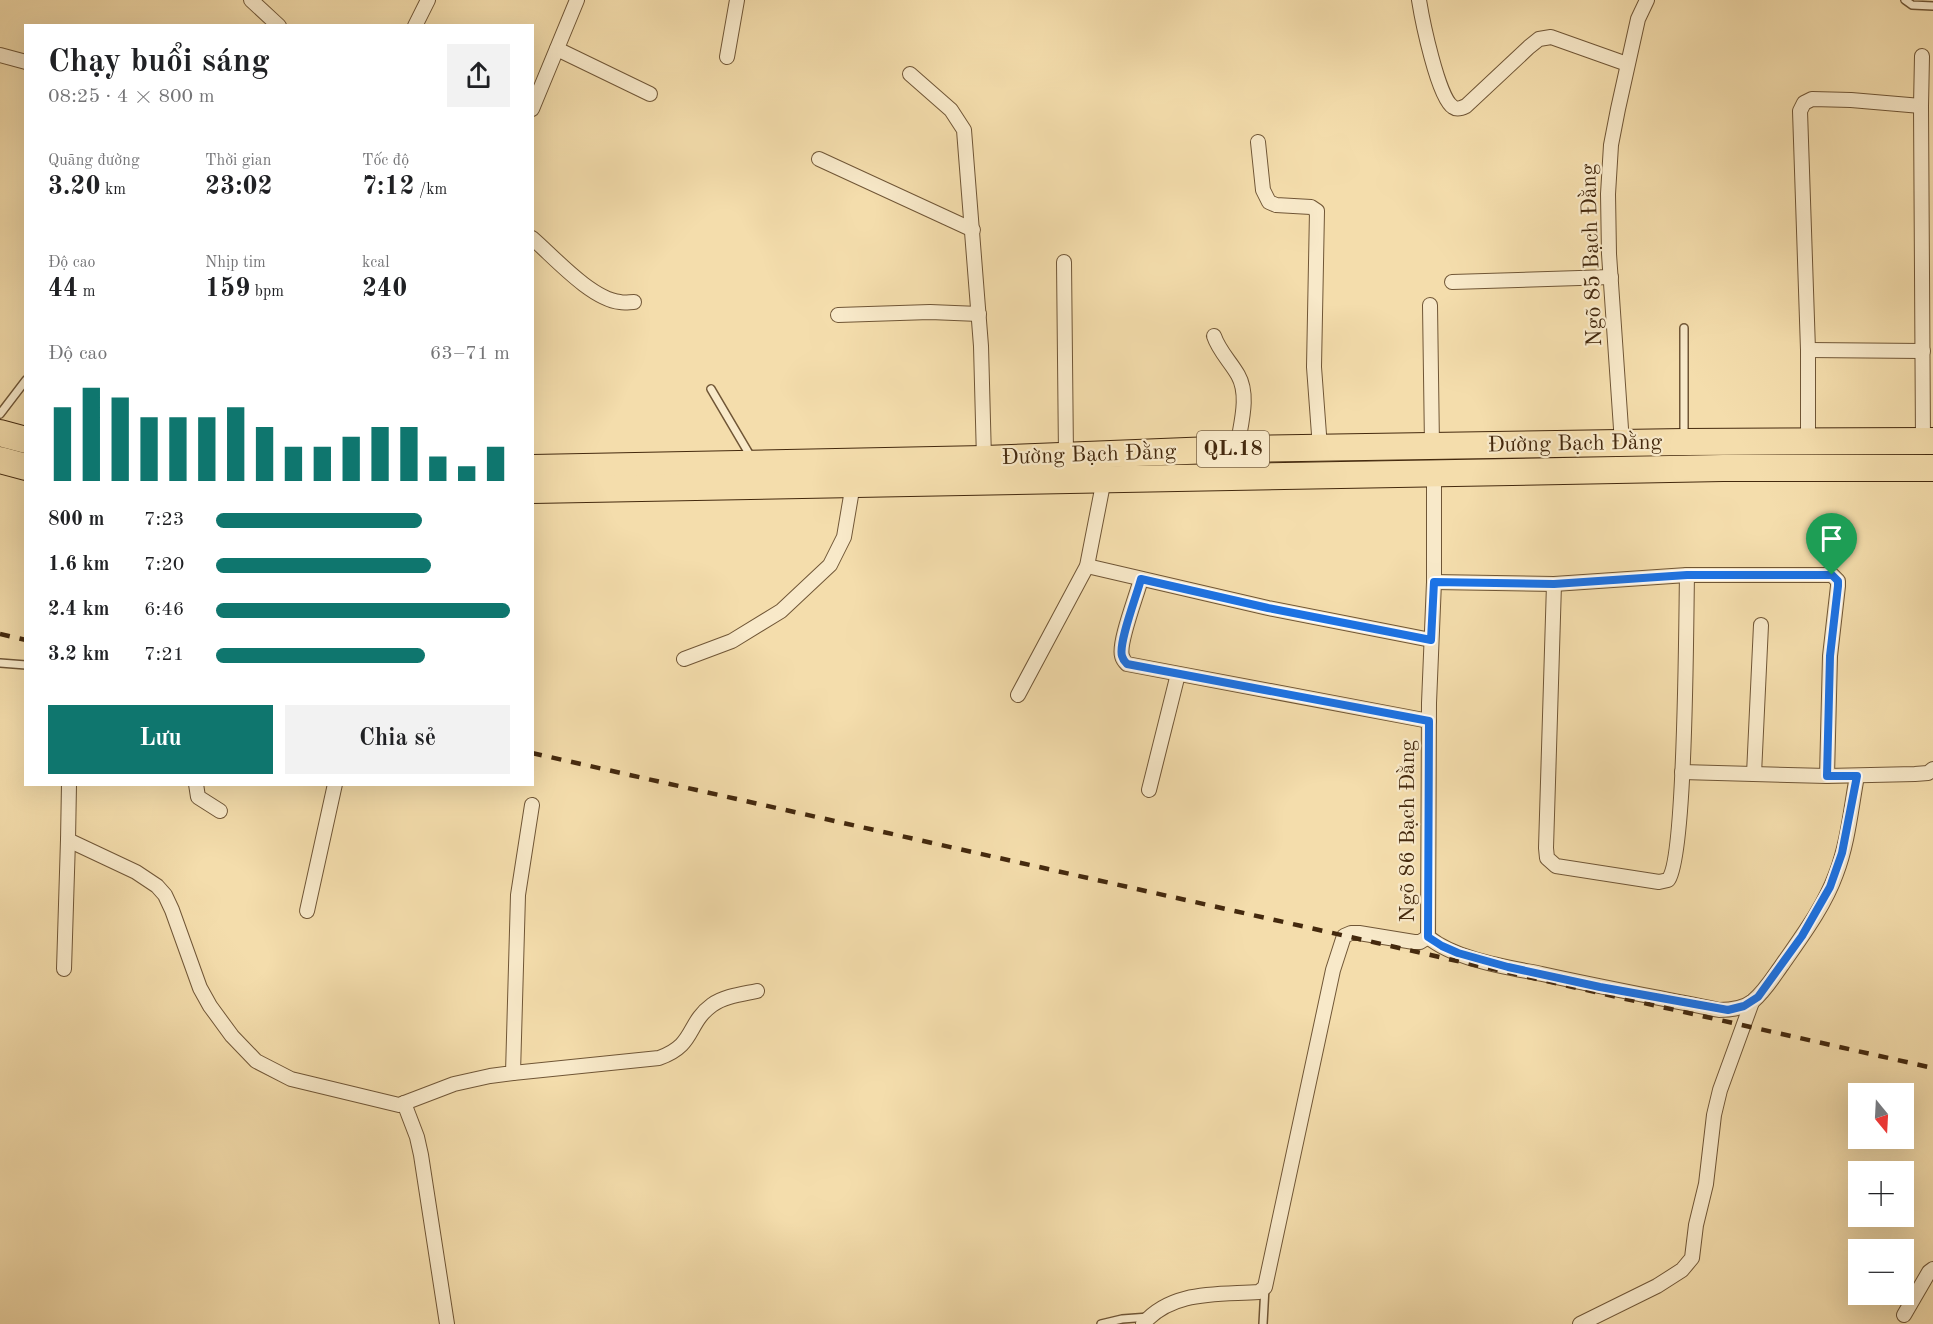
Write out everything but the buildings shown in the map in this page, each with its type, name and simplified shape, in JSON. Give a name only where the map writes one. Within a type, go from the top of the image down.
[{"type":"highway","points":[[0,433],[24,439]]},
{"type":"highway","name":"Đường Bạch Đằng","points":[[534,468],[984,459],[1237,448],[1808,440],[1928,441]]},
{"type":"highway","points":[[1676,469],[1679,442]]},
{"type":"highway","points":[[0,460],[24,466]]},
{"type":"highway","name":"Đường Bạch Đằng","points":[[534,490],[1676,469],[1933,468]]},
{"type":"street","points":[[251,0],[277,24]]},
{"type":"street","points":[[416,24],[428,0]]},
{"type":"street","points":[[534,104],[577,0]]},
{"type":"street","points":[[727,57],[737,0]]},
{"type":"street","points":[[1419,0],[1431,56],[1447,101],[1452,107],[1466,106],[1529,47],[1545,37],[1551,37],[1627,63]]},
{"type":"street","name":"Ngõ 85 Bạch Đằng","points":[[1622,442],[1608,194],[1611,145],[1627,63],[1638,19],[1647,0]]},
{"type":"street","points":[[557,49],[650,94]]},
{"type":"street","points":[[0,55],[24,61]]},
{"type":"street","points":[[1922,56],[1923,351],[1928,441]]},
{"type":"street","points":[[910,74],[951,110],[964,130],[979,314],[984,459]]},
{"type":"street","points":[[1808,440],[1808,350],[1800,111],[1804,103],[1812,99],[1921,106]]},
{"type":"street","points":[[1258,142],[1263,190],[1269,202],[1276,206],[1311,207],[1317,211],[1314,367],[1320,448]]},
{"type":"street","points":[[819,159],[973,230]]},
{"type":"street","points":[[534,240],[589,288],[606,298],[620,302],[634,302]]},
{"type":"street","points":[[1064,262],[1066,456]]},
{"type":"street","points":[[1452,282],[1611,278]]},
{"type":"street","points":[[1430,305],[1432,446]]},
{"type":"street","points":[[838,315],[930,312],[979,314]]},
{"type":"street","points":[[1214,336],[1222,354],[1238,375],[1243,389],[1243,407],[1237,448]]},
{"type":"street","points":[[1808,350],[1923,351]]},
{"type":"street","name":"Ngõ 86 Bạch Đằng","points":[[1428,937],[1434,473]]},
{"type":"street","points":[[1018,695],[1087,566],[1104,479]]},
{"type":"street","points":[[684,659],[732,641],[782,611],[831,565],[844,537],[853,484]]},
{"type":"street","points":[[1087,566],[1268,608],[1431,640]]},
{"type":"street","points":[[1434,582],[1554,584],[1687,575],[1832,575],[1838,586],[1830,656],[1827,776]]},
{"type":"street","points":[[1554,584],[1547,858],[1556,866],[1659,882],[1668,880],[1672,876],[1674,867],[1682,772],[1687,575]]},
{"type":"street","points":[[1141,579],[1122,641],[1121,654],[1127,664],[1429,721]]},
{"type":"street","points":[[1754,774],[1761,625]]},
{"type":"street","points":[[1149,790],[1178,674]]},
{"type":"street","points":[[1682,772],[1857,776],[1928,773],[1933,769]]},
{"type":"street","points":[[1581,1324],[1657,1286],[1682,1270],[1692,1258],[1696,1225],[1706,1184],[1714,1115],[1720,1090],[1752,1002],[1796,945],[1830,887],[1842,853],[1857,776]]},
{"type":"street","points":[[64,969],[69,786]]},
{"type":"street","points":[[196,786],[198,797],[220,811]]},
{"type":"street","points":[[307,911],[335,786]]},
{"type":"street","points":[[513,1073],[518,895],[532,805]]},
{"type":"street","points":[[68,840],[148,879],[165,895],[200,988],[232,1036],[256,1061],[291,1079],[388,1103],[404,1103],[454,1084],[490,1076],[666,1055],[683,1045],[702,1014],[714,1004],[758,990]]},
{"type":"street","points":[[1146,1320],[1176,1300],[1258,1292],[1265,1287],[1330,981],[1344,936],[1359,933],[1414,942],[1420,942],[1428,937],[1458,953],[1508,967],[1719,1010],[1735,1009],[1752,1002]]},
{"type":"street","points":[[404,1103],[421,1155],[447,1324]]},
{"type":"street","points":[[1904,1315],[1933,1269]]},
{"type":"lane","points":[[1905,0],[1912,5],[1933,6]]},
{"type":"lane","points":[[1679,442],[1684,328]]},
{"type":"lane","points":[[0,414],[24,383]]},
{"type":"lane","points":[[711,389],[755,464]]},
{"type":"lane","points":[[0,663],[24,665]]},
{"type":"lane","points":[[1263,1324],[1265,1287]]},
{"type":"lane","points":[[1101,1324],[1122,1319],[1146,1320]]},
{"type":"railway","points":[[0,634],[24,640]]},
{"type":"railway","points":[[534,753],[1933,1068]]},
{"type":"route","points":[[1687,575],[1832,575],[1838,581],[1838,586],[1830,656],[1827,776],[1857,776],[1842,853],[1830,887],[1813,919],[1777,972],[1752,1002],[1728,1010],[1600,987],[1508,967],[1458,953],[1428,937],[1429,721],[1127,664],[1121,654],[1122,641],[1141,579],[1268,608],[1431,640],[1434,582],[1554,584],[1687,575]]}]
